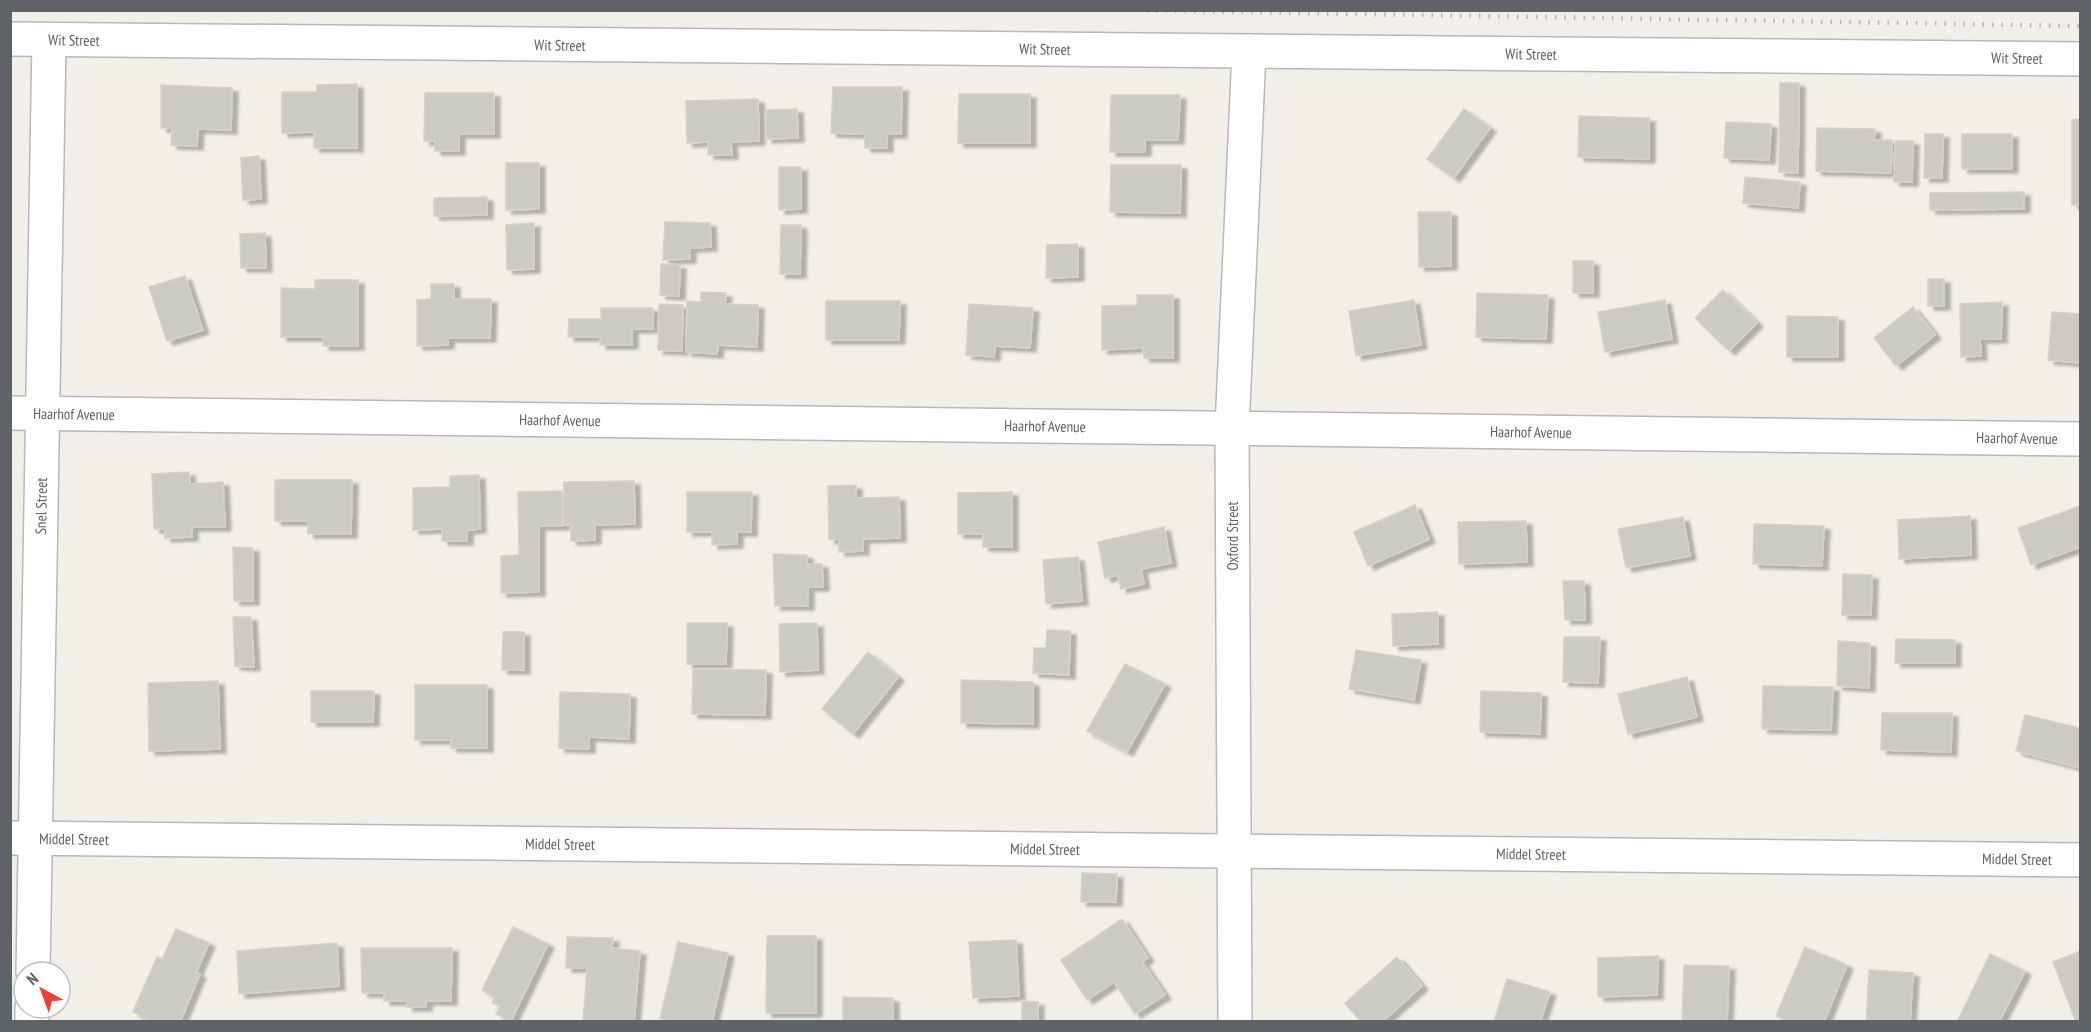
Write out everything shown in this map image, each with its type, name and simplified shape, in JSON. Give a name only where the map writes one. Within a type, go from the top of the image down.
[{"type":"street","name":"Wit Street","points":[[10,39],[2080,59]]},
{"type":"street","name":"Snel Street","points":[[32,960],[23,838],[43,414],[49,40]]},
{"type":"street","name":"Oxford Street","points":[[1235,1022],[1232,429],[1249,51]]},
{"type":"street","name":"Haarhof Avenue","points":[[10,413],[2080,439]]},
{"type":"street","name":"Middel Street","points":[[23,838],[2080,860]]},
{"type":"building","points":[[1780,83],[1799,83],[1798,173],[1779,172]]},
{"type":"building","points":[[357,84],[357,148],[314,148],[314,132],[282,133],[282,92],[317,92],[317,85]]},
{"type":"building","points":[[161,85],[232,88],[231,130],[198,129],[197,146],[171,145],[172,128],[161,128]]},
{"type":"building","points":[[833,87],[902,87],[901,134],[887,134],[887,148],[865,148],[865,134],[831,133]]},
{"type":"building","points":[[425,93],[494,93],[494,134],[459,134],[459,151],[435,151],[435,141],[424,141]]},
{"type":"building","points":[[959,94],[1030,94],[1030,143],[958,143]]},
{"type":"building","points":[[1111,95],[1180,95],[1178,140],[1145,140],[1145,152],[1110,152]]},
{"type":"building","points":[[758,99],[759,141],[731,142],[732,155],[708,155],[708,142],[687,143],[686,101]]},
{"type":"building","points":[[797,109],[798,138],[766,139],[766,110]]},
{"type":"building","points":[[1464,109],[1490,128],[1454,178],[1427,159]]},
{"type":"building","points":[[1579,116],[1649,118],[1649,159],[1578,157]]},
{"type":"building","points":[[2080,119],[2080,205],[2072,205],[2072,120]]},
{"type":"building","points":[[1726,122],[1771,124],[1769,160],[1724,158]]},
{"type":"building","points":[[1817,128],[1875,129],[1874,140],[1892,140],[1891,173],[1816,171]]},
{"type":"building","points":[[1925,134],[1943,134],[1942,178],[1924,178]]},
{"type":"building","points":[[1962,134],[2012,134],[2012,169],[1962,169]]},
{"type":"building","points":[[1895,141],[1913,141],[1912,182],[1894,182]]},
{"type":"building","points":[[259,156],[261,199],[243,200],[241,158]]},
{"type":"building","points":[[506,163],[539,163],[539,209],[506,210]]},
{"type":"building","points":[[1111,165],[1181,165],[1180,213],[1110,212]]},
{"type":"building","points":[[779,167],[801,167],[801,209],[779,210]]},
{"type":"building","points":[[1745,177],[1800,182],[1798,208],[1743,203]]},
{"type":"building","points":[[2024,192],[2024,209],[1930,210],[1930,193]]},
{"type":"building","points":[[487,197],[487,215],[434,216],[434,198]]},
{"type":"building","points":[[1418,212],[1451,212],[1451,266],[1419,267]]},
{"type":"building","points":[[665,222],[710,223],[711,247],[690,248],[690,259],[663,260]]},
{"type":"building","points":[[534,223],[534,269],[507,270],[506,225]]},
{"type":"building","points":[[781,225],[801,225],[800,274],[780,274]]},
{"type":"building","points":[[265,233],[266,268],[241,268],[240,234]]},
{"type":"building","points":[[1078,244],[1078,277],[1046,278],[1047,245]]},
{"type":"building","points":[[1573,261],[1593,261],[1593,293],[1573,293]]},
{"type":"building","points":[[661,264],[680,265],[679,296],[660,295]]},
{"type":"building","points":[[185,276],[203,330],[167,341],[149,287]]},
{"type":"building","points":[[1928,279],[1944,279],[1944,306],[1928,306]]},
{"type":"building","points":[[315,280],[358,280],[358,346],[323,346],[323,337],[281,337],[281,288],[315,289]]},
{"type":"building","points":[[431,284],[454,284],[454,299],[491,299],[490,338],[448,338],[448,345],[417,346],[417,300],[431,299]]},
{"type":"building","points":[[1723,290],[1757,323],[1729,351],[1695,318]]},
{"type":"building","points":[[701,292],[726,293],[725,304],[758,305],[757,347],[718,345],[717,354],[686,352],[687,301],[701,302]]},
{"type":"building","points":[[1477,293],[1548,295],[1546,339],[1476,337]]},
{"type":"building","points":[[1137,295],[1173,295],[1173,358],[1144,358],[1143,348],[1102,350],[1102,306],[1137,305]]},
{"type":"building","points":[[1414,300],[1421,345],[1356,356],[1349,311]]},
{"type":"building","points":[[1665,300],[1672,339],[1605,352],[1598,312]]},
{"type":"building","points":[[826,301],[900,301],[899,340],[826,340]]},
{"type":"building","points":[[2002,302],[2001,339],[1980,339],[1981,356],[1961,357],[1960,304]]},
{"type":"building","points":[[659,304],[683,305],[682,351],[658,350]]},
{"type":"building","points":[[969,304],[1033,308],[1030,348],[995,346],[994,357],[966,355]]},
{"type":"building","points":[[1913,307],[1935,335],[1896,366],[1874,338]]},
{"type":"building","points":[[601,308],[653,308],[653,329],[632,329],[632,345],[600,345],[601,337],[568,337],[569,319],[601,319]]},
{"type":"building","points":[[2052,312],[2080,314],[2080,363],[2048,360]]},
{"type":"building","points":[[1787,316],[1838,317],[1838,357],[1787,357]]},
{"type":"building","points":[[189,472],[190,484],[223,482],[225,527],[192,527],[192,537],[165,538],[165,529],[154,529],[152,474]]},
{"type":"building","points":[[479,475],[480,529],[467,530],[467,541],[442,541],[442,529],[413,530],[413,488],[450,487],[450,476]]},
{"type":"building","points":[[275,480],[352,480],[351,534],[308,534],[308,521],[275,521]]},
{"type":"building","points":[[634,481],[635,524],[595,525],[595,540],[571,541],[571,525],[564,525],[564,482]]},
{"type":"building","points":[[856,485],[856,498],[899,497],[900,538],[863,539],[863,551],[839,552],[839,539],[829,540],[828,486]]},
{"type":"building","points":[[562,491],[562,526],[539,526],[539,592],[501,593],[501,556],[519,555],[518,492]]},
{"type":"building","points":[[687,492],[752,492],[751,532],[737,532],[737,544],[712,545],[712,532],[687,532]]},
{"type":"building","points":[[1012,492],[1012,547],[983,547],[983,534],[958,534],[958,493]]},
{"type":"building","points":[[1415,505],[1429,539],[1368,566],[1354,532]]},
{"type":"building","points":[[2080,506],[2080,547],[2031,565],[2018,528]]},
{"type":"building","points":[[1970,516],[1971,555],[1899,559],[1898,520]]},
{"type":"building","points":[[1683,517],[1690,556],[1626,568],[1618,529]]},
{"type":"building","points":[[1526,521],[1527,562],[1459,564],[1458,522]]},
{"type":"building","points":[[1754,524],[1824,526],[1822,566],[1753,564]]},
{"type":"building","points":[[1164,527],[1171,563],[1141,569],[1144,584],[1121,589],[1118,575],[1105,578],[1098,542]]},
{"type":"building","points":[[233,547],[253,548],[253,601],[234,601]]},
{"type":"building","points":[[773,554],[807,555],[807,564],[822,564],[823,587],[808,587],[808,606],[775,606]]},
{"type":"building","points":[[1078,557],[1082,601],[1046,604],[1043,560]]},
{"type":"building","points":[[1843,574],[1872,575],[1871,615],[1842,615]]},
{"type":"building","points":[[1563,581],[1584,581],[1585,620],[1565,620]]},
{"type":"building","points":[[1438,612],[1438,644],[1393,646],[1392,614]]},
{"type":"building","points":[[233,617],[251,617],[254,667],[235,666]]},
{"type":"building","points":[[687,623],[727,623],[726,664],[687,664]]},
{"type":"building","points":[[817,623],[818,670],[780,672],[779,624]]},
{"type":"building","points":[[1047,630],[1070,631],[1069,675],[1033,673],[1034,648],[1046,648]]},
{"type":"building","points":[[503,632],[524,632],[524,670],[502,670]]},
{"type":"building","points":[[1564,637],[1600,637],[1598,683],[1563,682]]},
{"type":"building","points":[[1896,639],[1955,640],[1955,663],[1895,663]]},
{"type":"building","points":[[1838,641],[1870,643],[1869,688],[1837,686]]},
{"type":"building","points":[[1356,650],[1421,660],[1414,700],[1349,689]]},
{"type":"building","points":[[868,652],[898,677],[853,734],[822,709]]},
{"type":"building","points":[[1125,664],[1165,684],[1127,752],[1087,731]]},
{"type":"building","points":[[693,669],[766,670],[765,715],[692,714]]},
{"type":"building","points":[[1687,677],[1697,717],[1628,734],[1618,694]]},
{"type":"building","points":[[961,680],[1033,682],[1033,724],[961,723]]},
{"type":"building","points":[[218,681],[220,749],[149,751],[148,683]]},
{"type":"building","points":[[415,685],[487,685],[487,748],[451,748],[451,740],[415,740]]},
{"type":"building","points":[[1763,686],[1833,687],[1831,730],[1762,729]]},
{"type":"building","points":[[311,691],[374,691],[373,722],[311,722]]},
{"type":"building","points":[[1481,691],[1541,693],[1540,734],[1480,732]]},
{"type":"building","points":[[560,692],[630,694],[629,739],[589,737],[589,749],[559,748]]},
{"type":"building","points":[[1882,713],[1952,713],[1951,752],[1881,750]]},
{"type":"building","points":[[2025,715],[2080,728],[2080,768],[2016,751]]},
{"type":"building","points":[[1082,873],[1117,874],[1116,902],[1081,902]]},
{"type":"building","points":[[1122,919],[1148,958],[1142,962],[1165,995],[1135,1014],[1114,982],[1087,1000],[1061,960]]},
{"type":"building","points":[[513,927],[548,944],[511,1021],[496,1014],[500,1006],[492,1003],[495,997],[482,990]]},
{"type":"building","points":[[176,929],[209,943],[196,973],[200,974],[180,1022],[154,1022],[133,1012],[157,957],[162,959]]},
{"type":"building","points":[[767,936],[816,936],[816,1013],[766,1013]]},
{"type":"building","points":[[567,937],[613,938],[612,948],[640,951],[634,1022],[583,1022],[587,968],[566,968]]},
{"type":"building","points":[[1016,940],[1019,996],[973,998],[969,942]]},
{"type":"building","points":[[678,942],[728,953],[712,1022],[674,1022],[660,1018]]},
{"type":"building","points":[[337,943],[339,986],[239,994],[237,951]]},
{"type":"building","points":[[1805,947],[1847,965],[1824,1022],[1790,1022],[1776,1016]]},
{"type":"building","points":[[361,948],[452,948],[451,1001],[426,1001],[426,1007],[407,1007],[407,1001],[384,1001],[384,993],[362,993]]},
{"type":"building","points":[[2080,951],[2080,1022],[2076,1022],[2053,962]]},
{"type":"building","points":[[1990,954],[2025,971],[1999,1022],[1962,1022],[1958,1020]]},
{"type":"building","points":[[1658,956],[1657,995],[1598,997],[1598,958]]},
{"type":"building","points":[[1397,957],[1422,986],[1382,1022],[1361,1022],[1345,1003]]},
{"type":"building","points":[[1684,965],[1729,966],[1727,1022],[1682,1022]]},
{"type":"building","points":[[1869,970],[1913,973],[1910,1022],[1866,1022]]},
{"type":"building","points":[[1507,979],[1550,992],[1540,1022],[1494,1022]]},
{"type":"building","points":[[843,997],[893,998],[893,1022],[843,1022]]},
{"type":"building","points":[[1022,1001],[1038,1002],[1038,1022],[1022,1022]]},
{"type":"railway","points":[[1118,10],[2080,26]]}]
